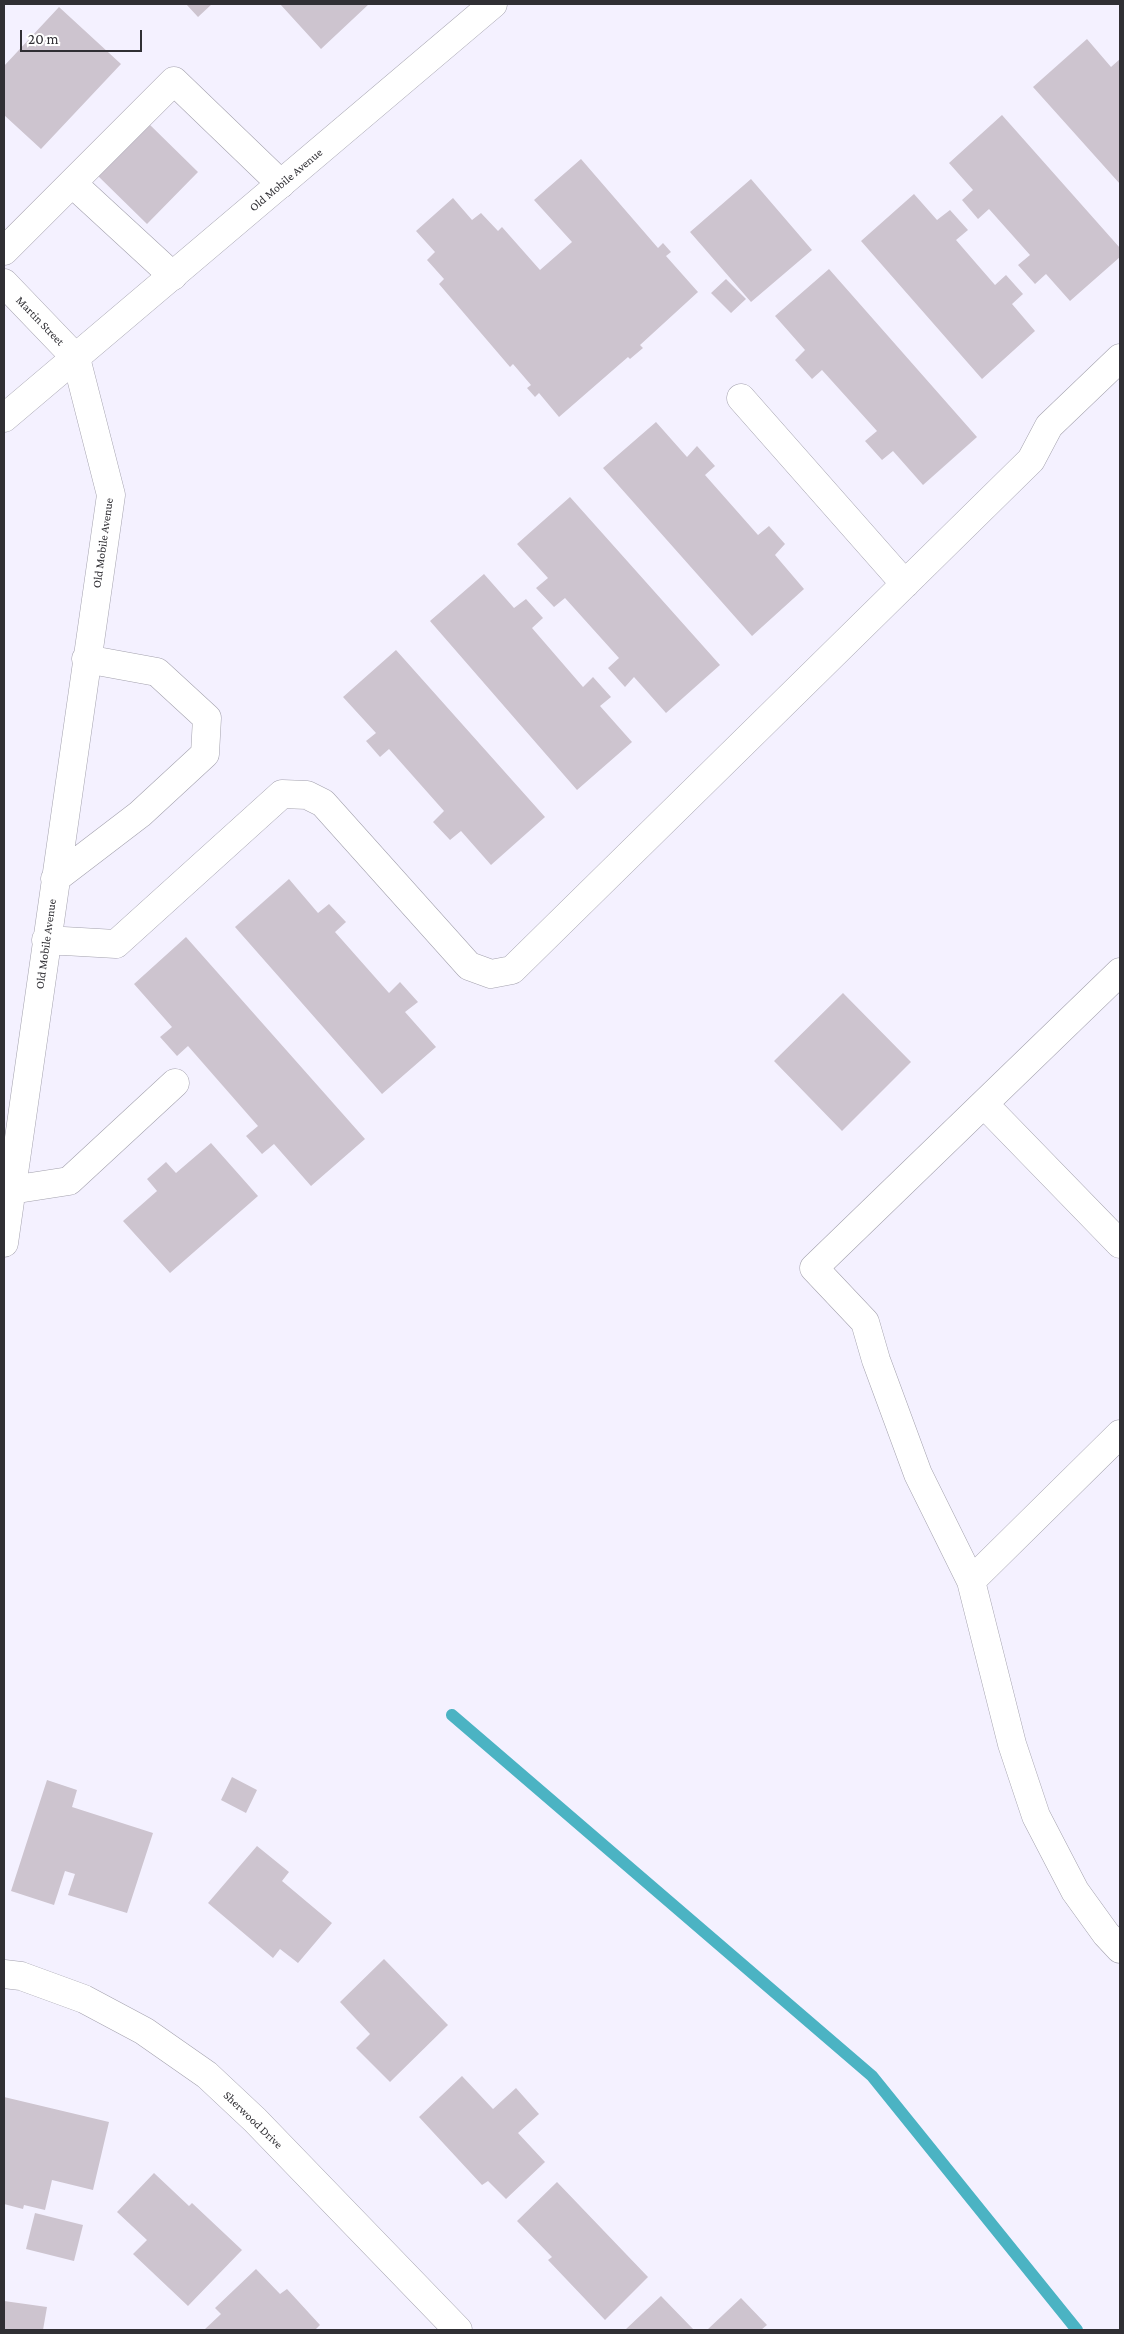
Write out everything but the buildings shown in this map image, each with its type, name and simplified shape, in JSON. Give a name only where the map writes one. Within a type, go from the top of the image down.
[{"type":"street","name":"Old Mobile Avenue","points":[[4,1244],[86,659],[111,495],[76,358],[493,4]]},
{"type":"street","points":[[4,251],[174,81],[280,184]]},
{"type":"street","points":[[72,182],[173,276]]},
{"type":"street","name":"Martin Street","points":[[4,283],[76,358]]},
{"type":"street","points":[[4,418],[76,358]]},
{"type":"street","points":[[46,940],[116,944],[282,794],[307,795],[323,803],[469,966],[490,974],[512,970],[1031,460],[1049,426],[1120,358]]},
{"type":"street","points":[[742,398],[905,584]]},
{"type":"street","points":[[55,879],[140,814],[205,754],[207,718],[157,672],[86,659]]},
{"type":"street","points":[[1120,972],[814,1268],[865,1322],[876,1360],[918,1474],[971,1580],[1012,1744],[1036,1816],[1075,1891],[1106,1934],[1120,1949]]},
{"type":"street","points":[[11,1190],[69,1181],[175,1083]]},
{"type":"street","points":[[984,1104],[1120,1244]]},
{"type":"street","points":[[971,1580],[1120,1434]]},
{"type":"street","name":"Sherwood Drive","points":[[4,1974],[21,1976],[84,1999],[144,2031],[207,2075],[255,2120],[458,2330]]},
{"type":"waterway","points":[[452,1715],[872,2076],[1077,2330]]}]
